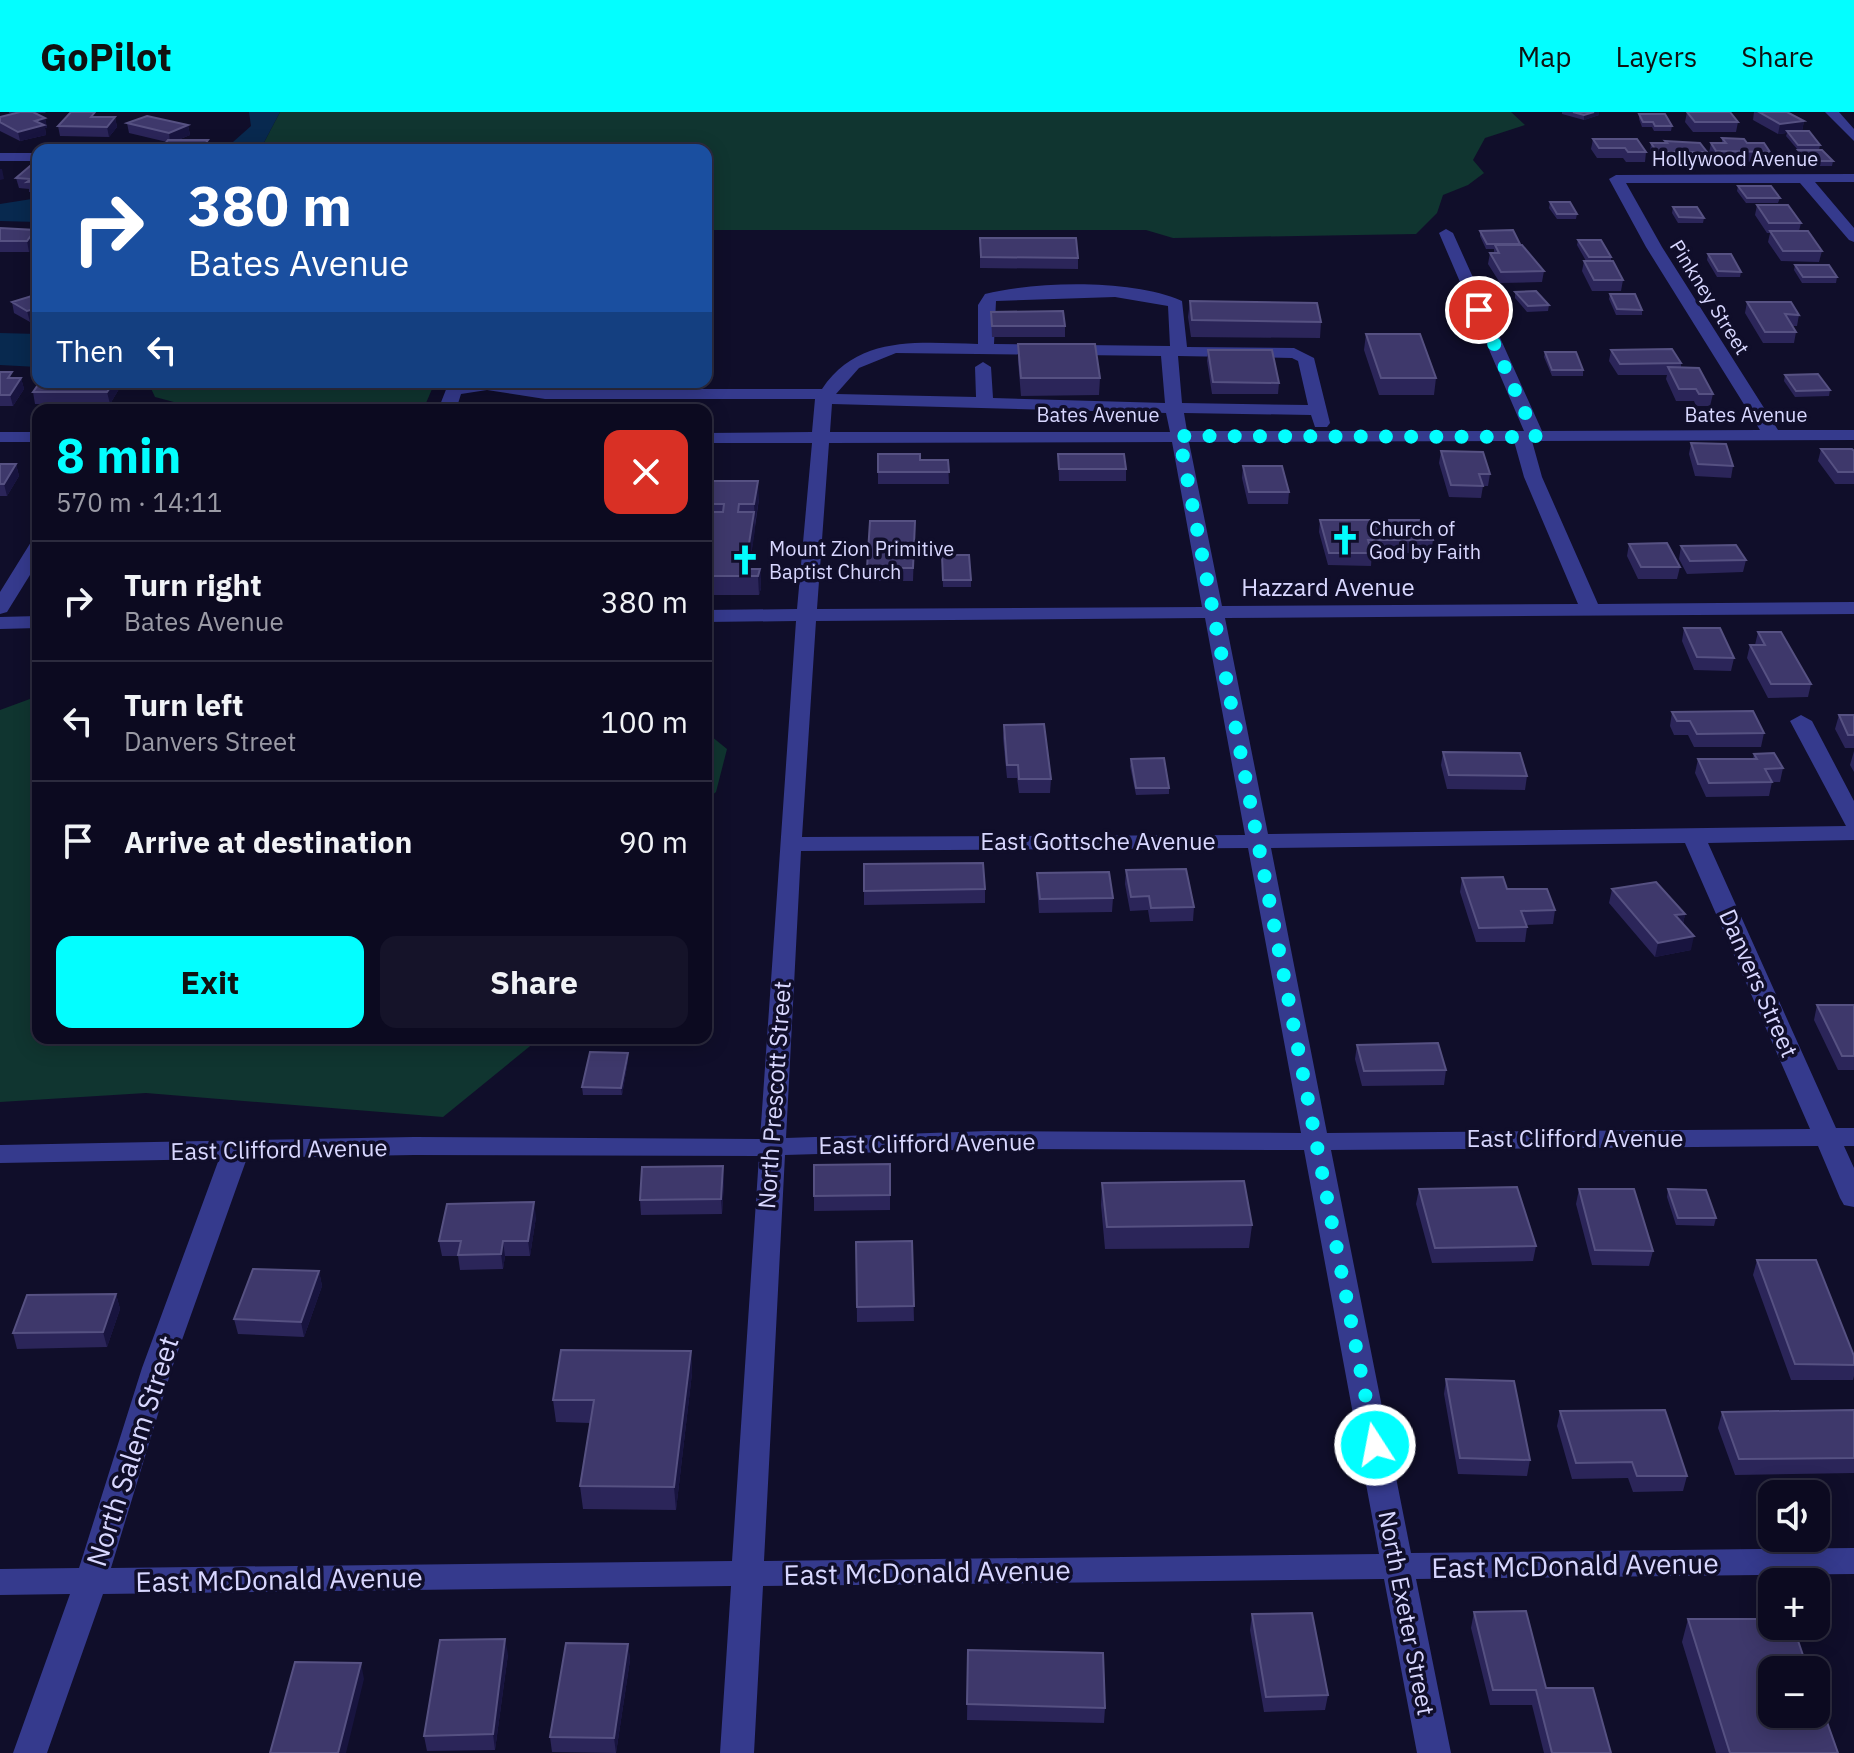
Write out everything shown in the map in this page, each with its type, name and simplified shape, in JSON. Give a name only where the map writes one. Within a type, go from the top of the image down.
[{"type":"street","points":[[1832,112],[1854,137]]},
{"type":"street","points":[[0,157],[32,157]]},
{"type":"street","points":[[1804,178],[1854,237]]},
{"type":"street","name":"Hollywood Avenue","points":[[1616,179],[1854,178]]},
{"type":"street","name":"Pinkney Street","points":[[1616,179],[1654,247],[1773,436]]},
{"type":"street","points":[[1446,233],[1529,437],[1533,477],[1591,610]]},
{"type":"street","name":"North Exeter Street","points":[[986,347],[986,305],[991,297],[1018,293],[1114,293],[1164,295],[1176,304],[1174,408],[1434,1753]]},
{"type":"street","points":[[825,396],[842,371],[865,356],[896,348],[1294,353],[1306,358],[1324,437]]},
{"type":"street","points":[[983,367],[985,403]]},
{"type":"street","points":[[449,404],[453,391],[464,388]]},
{"type":"street","points":[[515,388],[545,394],[825,396],[985,403],[1318,410]]},
{"type":"street","name":"North Prescott Street","points":[[737,1753],[744,1575],[790,844],[825,396]]},
{"type":"street","name":"Bates Avenue","points":[[712,438],[1854,435]]},
{"type":"street","points":[[0,437],[32,437]]},
{"type":"street","points":[[0,608],[32,556]]},
{"type":"street","name":"Hazzard Avenue","points":[[712,616],[1854,608]]},
{"type":"street","points":[[0,623],[32,622]]},
{"type":"street","points":[[1801,721],[1854,822]]},
{"type":"street","points":[[1693,835],[1854,833]]},
{"type":"street","name":"East Gottsche Avenue","points":[[790,844],[1693,835]]},
{"type":"street","name":"Danvers Street","points":[[1693,835],[1854,1198]]},
{"type":"street","name":"East Clifford Avenue","points":[[0,1154],[414,1146],[771,1146],[988,1140],[1148,1143],[1317,1139],[1854,1137]]},
{"type":"street","name":"North Salem Street","points":[[30,1753],[91,1581],[157,1368],[236,1150]]},
{"type":"street","name":"East McDonald Avenue","points":[[0,1582],[1854,1561]]},
{"type":"green space","points":[[280,112],[1511,112],[1525,125],[1485,138],[1473,160],[1484,173],[1468,185],[1443,195],[1437,213],[1416,234],[1173,238],[1146,230],[712,230],[712,144],[263,144]]},
{"type":"green space","points":[[151,388],[432,388],[426,404],[181,404],[155,397]]},
{"type":"green space","points":[[32,698],[32,1044],[533,1044],[443,1117],[146,1093],[0,1102],[0,710]]},
{"type":"green space","points":[[712,737],[727,749],[716,792],[712,795]]},
{"type":"water","points":[[249,112],[280,112],[263,144],[231,144],[251,126]]},
{"type":"water","points":[[32,199],[32,222],[0,221],[0,204]]},
{"type":"water","points":[[0,333],[32,334],[32,367],[0,365]]},
{"type":"building","points":[[33,112],[45,118],[35,121],[44,125],[18,132],[0,122],[0,117]]},
{"type":"building","points":[[71,112],[95,112],[91,117],[115,117],[107,127],[58,126]]},
{"type":"building","points":[[1687,112],[1730,112],[1738,122],[1695,122]]},
{"type":"building","points":[[1759,112],[1787,112],[1804,121],[1780,124]]},
{"type":"building","points":[[1639,114],[1665,114],[1672,126],[1643,122]]},
{"type":"building","points":[[147,116],[188,125],[169,133],[127,123]]},
{"type":"building","points":[[1787,131],[1809,131],[1820,145],[1798,145]]},
{"type":"building","points":[[1722,138],[1764,143],[1770,152],[1716,151],[1711,143],[1726,143]]},
{"type":"building","points":[[1593,139],[1637,139],[1646,152],[1599,148]]},
{"type":"building","points":[[168,140],[208,140],[205,144],[165,144]]},
{"type":"building","points":[[1665,141],[1700,143],[1707,152],[1657,152],[1651,143],[1667,143]]},
{"type":"building","points":[[1798,150],[1822,150],[1833,161],[1808,161]]},
{"type":"building","points":[[30,166],[32,166],[32,182],[16,178]]},
{"type":"building","points":[[1738,186],[1771,186],[1780,198],[1747,198]]},
{"type":"building","points":[[1550,202],[1570,202],[1577,214],[1557,214]]},
{"type":"building","points":[[1757,205],[1788,205],[1801,223],[1769,223]]},
{"type":"building","points":[[1673,207],[1697,207],[1704,218],[1679,217]]},
{"type":"building","points":[[0,228],[32,230],[27,241],[0,241]]},
{"type":"building","points":[[1513,230],[1520,244],[1487,244],[1480,231]]},
{"type":"building","points":[[1770,231],[1808,231],[1822,251],[1783,251]]},
{"type":"building","points":[[980,238],[1076,238],[1078,258],[981,257]]},
{"type":"building","points":[[1578,240],[1601,240],[1611,257],[1589,257]]},
{"type":"building","points":[[1495,245],[1522,245],[1544,271],[1501,272],[1490,253],[1499,253]]},
{"type":"building","points":[[1708,254],[1731,254],[1741,272],[1718,271]]},
{"type":"building","points":[[1584,261],[1613,261],[1623,280],[1594,280]]},
{"type":"building","points":[[1795,265],[1829,265],[1837,277],[1803,277]]},
{"type":"building","points":[[1536,291],[1549,305],[1528,306],[1515,292]]},
{"type":"building","points":[[1610,294],[1635,294],[1642,310],[1617,309]]},
{"type":"building","points":[[32,296],[32,310],[27,311],[12,302]]},
{"type":"building","points":[[1190,301],[1317,303],[1321,322],[1192,320]]},
{"type":"building","points":[[1747,302],[1791,302],[1799,315],[1785,314],[1796,332],[1765,332]]},
{"type":"building","points":[[1063,311],[1065,326],[992,326],[991,312]]},
{"type":"building","points":[[1366,334],[1420,334],[1436,378],[1381,378]]},
{"type":"building","points":[[1018,344],[1095,344],[1100,378],[1021,378]]},
{"type":"building","points":[[1672,349],[1681,363],[1620,364],[1611,350]]},
{"type":"building","points":[[1208,350],[1272,350],[1279,383],[1213,382]]},
{"type":"building","points":[[1545,352],[1576,352],[1583,370],[1552,370]]},
{"type":"building","points":[[1668,367],[1699,368],[1713,394],[1699,394],[1696,389],[1679,389]]},
{"type":"building","points":[[0,372],[12,372],[8,378],[21,378],[10,395],[0,395]]},
{"type":"building","points":[[1818,374],[1830,390],[1796,391],[1785,375]]},
{"type":"building","points":[[36,388],[110,388],[107,392],[33,392]]},
{"type":"building","points":[[1691,443],[1726,444],[1733,466],[1698,464]]},
{"type":"building","points":[[1821,449],[1852,449],[1854,472],[1838,472]]},
{"type":"building","points":[[1441,451],[1483,452],[1490,474],[1479,474],[1483,486],[1451,485]]},
{"type":"building","points":[[878,454],[920,454],[920,460],[948,460],[949,472],[878,472]]},
{"type":"building","points":[[1058,454],[1124,454],[1126,469],[1059,469]]},
{"type":"building","points":[[0,464],[16,464],[4,484],[0,484]]},
{"type":"building","points":[[1243,466],[1282,466],[1289,492],[1249,492]]},
{"type":"building","points":[[712,481],[758,481],[754,504],[739,504],[738,512],[754,512],[745,569],[760,569],[758,576],[712,576],[712,512],[723,512],[724,504],[712,504]]},
{"type":"building","points":[[1320,520],[1426,520],[1433,540],[1368,540],[1372,553],[1329,553]]},
{"type":"building","points":[[870,521],[915,521],[913,568],[867,568]]},
{"type":"building","points":[[1667,543],[1680,567],[1641,567],[1629,544]]},
{"type":"building","points":[[1736,545],[1746,560],[1690,561],[1681,546]]},
{"type":"building","points":[[942,555],[969,555],[971,580],[943,580]]},
{"type":"building","points":[[1684,628],[1720,628],[1734,658],[1697,657]]},
{"type":"building","points":[[1758,632],[1781,632],[1811,684],[1771,684],[1750,645],[1765,645]]},
{"type":"building","points":[[1753,711],[1764,733],[1697,734],[1690,721],[1677,721],[1672,712]]},
{"type":"building","points":[[1839,715],[1854,715],[1854,735],[1848,735]]},
{"type":"building","points":[[1044,724],[1051,779],[1019,779],[1018,765],[1007,765],[1004,725]]},
{"type":"building","points":[[1443,752],[1520,753],[1527,776],[1449,775]]},
{"type":"building","points":[[1774,753],[1783,768],[1765,769],[1772,782],[1709,783],[1698,759],[1757,759],[1754,754]]},
{"type":"building","points":[[1164,758],[1169,788],[1136,788],[1131,759]]},
{"type":"building","points":[[983,863],[985,889],[864,891],[864,864]]},
{"type":"building","points":[[1186,869],[1194,907],[1151,908],[1149,896],[1131,897],[1126,870]]},
{"type":"building","points":[[1109,872],[1113,898],[1040,899],[1037,873]]},
{"type":"building","points":[[1503,877],[1507,889],[1547,889],[1555,910],[1521,911],[1527,927],[1479,928],[1462,878]]},
{"type":"building","points":[[1656,882],[1685,914],[1675,915],[1694,936],[1658,943],[1612,889]]},
{"type":"building","points":[[1817,1005],[1854,1005],[1854,1056],[1842,1056]]},
{"type":"building","points":[[1438,1043],[1446,1070],[1364,1071],[1357,1045]]},
{"type":"building","points":[[590,1052],[628,1053],[621,1088],[582,1087]]},
{"type":"building","points":[[890,1164],[890,1195],[814,1196],[814,1165]]},
{"type":"building","points":[[723,1166],[721,1199],[640,1200],[642,1167]]},
{"type":"building","points":[[1244,1181],[1252,1225],[1107,1227],[1102,1183]]},
{"type":"building","points":[[1517,1187],[1536,1246],[1435,1248],[1419,1189]]},
{"type":"building","points":[[1579,1189],[1634,1189],[1653,1251],[1595,1250]]},
{"type":"building","points":[[1668,1189],[1706,1190],[1716,1218],[1678,1218]]},
{"type":"building","points":[[534,1202],[528,1241],[503,1241],[501,1254],[458,1255],[461,1241],[439,1241],[447,1204]]},
{"type":"building","points":[[912,1241],[914,1306],[857,1307],[856,1242]]},
{"type":"building","points":[[1757,1260],[1816,1260],[1854,1356],[1854,1365],[1795,1364]]},
{"type":"building","points":[[253,1269],[319,1271],[301,1322],[234,1319]]},
{"type":"building","points":[[116,1294],[103,1332],[13,1333],[27,1295]]},
{"type":"building","points":[[561,1350],[691,1351],[674,1487],[580,1486],[594,1400],[553,1400]]},
{"type":"building","points":[[1446,1379],[1514,1381],[1530,1460],[1460,1458]]},
{"type":"building","points":[[1665,1410],[1687,1476],[1637,1476],[1632,1462],[1576,1463],[1560,1411]]},
{"type":"building","points":[[1854,1410],[1854,1458],[1739,1459],[1722,1412]]},
{"type":"building","points":[[1526,1611],[1546,1688],[1593,1688],[1611,1753],[1552,1753],[1536,1690],[1493,1690],[1474,1612]]},
{"type":"building","points":[[1312,1613],[1328,1695],[1266,1697],[1252,1614]]},
{"type":"building","points":[[1688,1619],[1758,1619],[1758,1640],[1798,1640],[1803,1656],[1758,1656],[1758,1728],[1829,1728],[1838,1753],[1730,1753]]},
{"type":"building","points":[[505,1639],[493,1734],[424,1736],[440,1640]]},
{"type":"building","points":[[566,1643],[628,1644],[614,1738],[550,1737]]},
{"type":"building","points":[[968,1650],[1103,1653],[1105,1708],[967,1704]]},
{"type":"building","points":[[295,1662],[361,1663],[338,1753],[270,1753]]},
{"type":"place","name":"Church of God by Faith","points":[[1345,540]]},
{"type":"place","name":"Mount Zion Primitive Baptist Church","points":[[745,560]]},
{"type":"route","points":[[1375,1445],[1179,436],[1536,437],[1479,310]]}]
